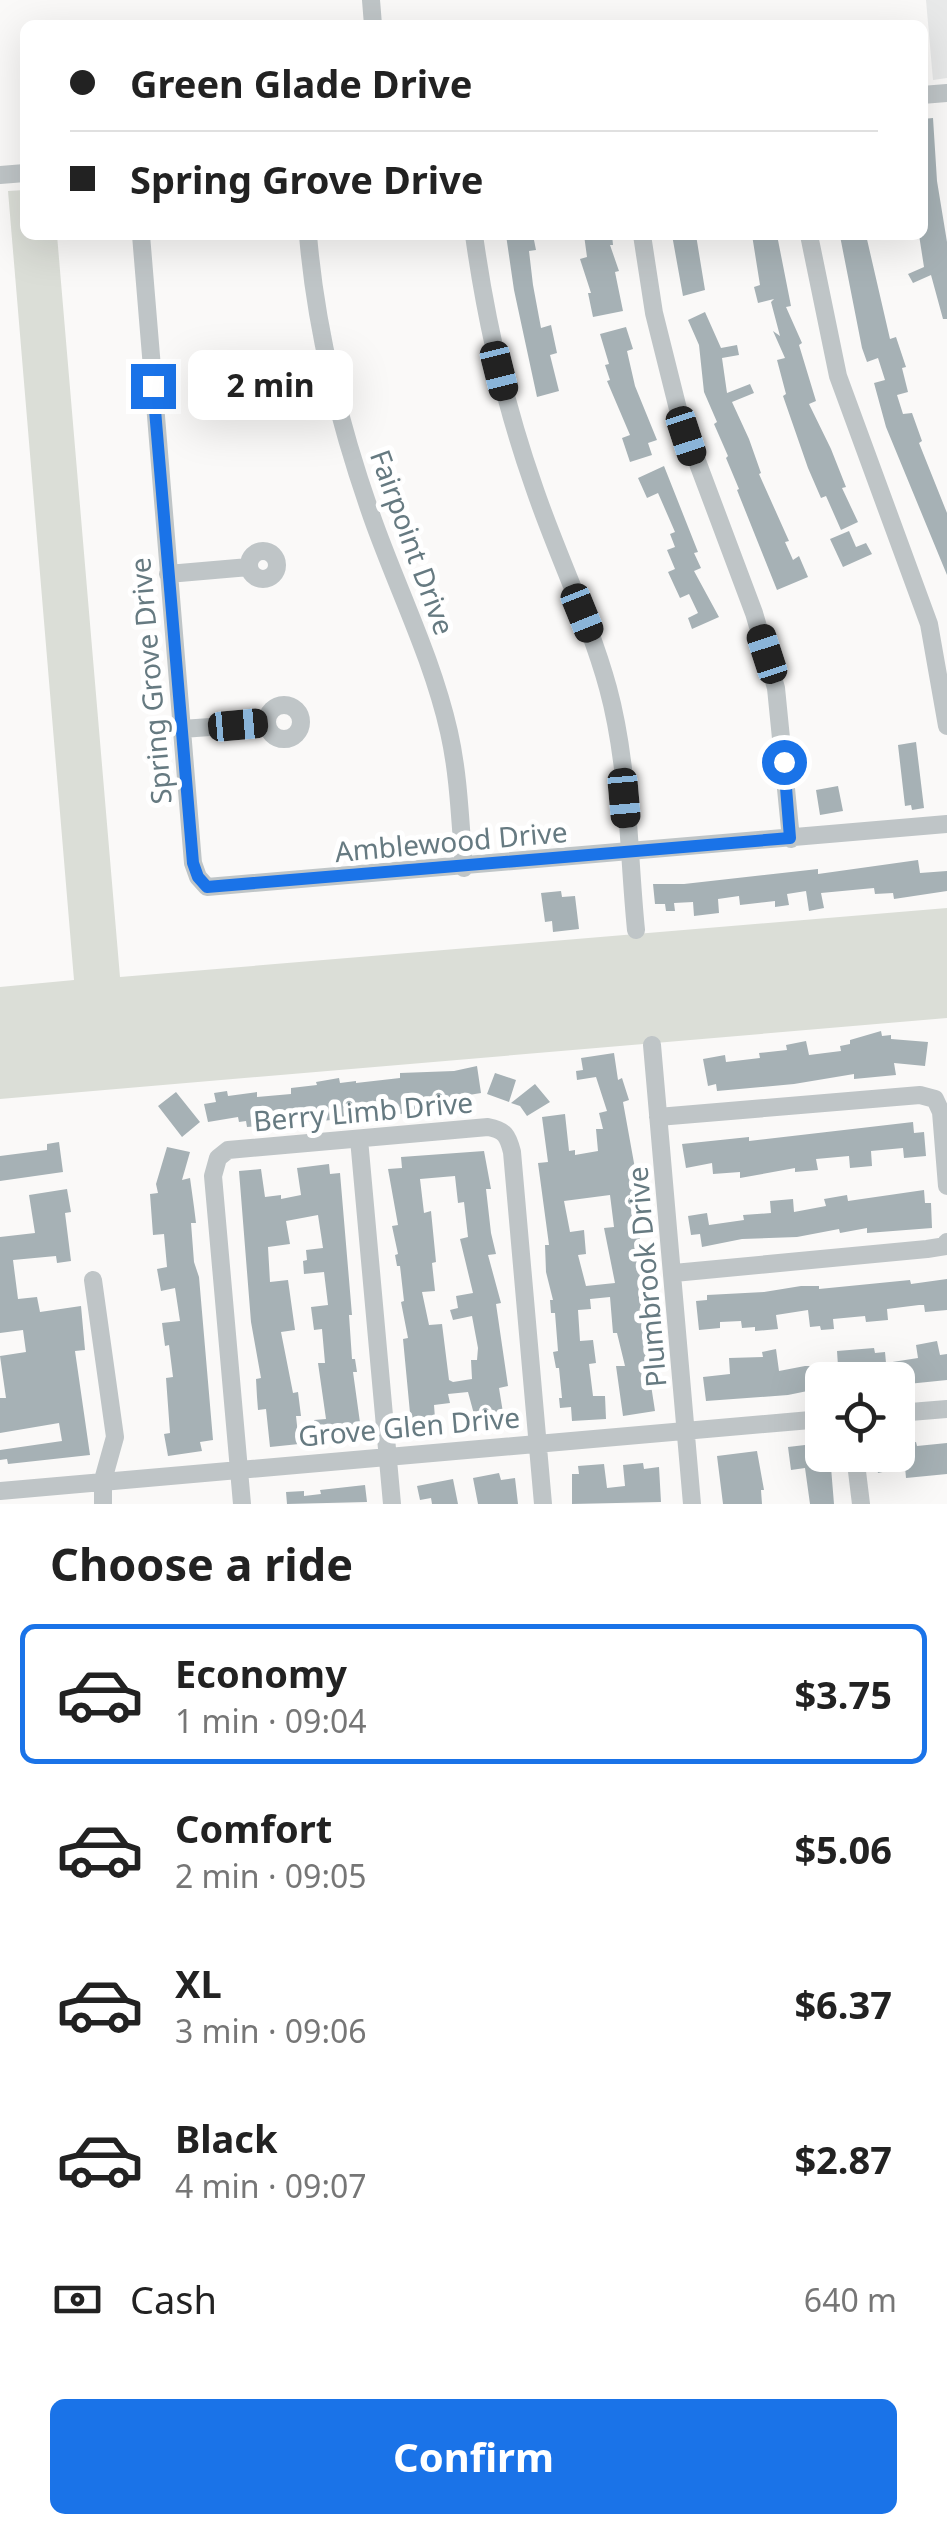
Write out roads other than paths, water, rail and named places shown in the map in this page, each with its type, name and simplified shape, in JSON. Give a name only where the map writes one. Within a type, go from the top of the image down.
[{"type":"street","name":"Spring Grove Drive","points":[[141,240],[193,863],[202,882]]},
{"type":"street","name":"Fairpoint Drive","points":[[309,240],[321,328],[346,435],[372,519],[428,663],[449,731],[464,868]]},
{"type":"street","points":[[475,240],[490,335],[509,410],[532,484],[609,691],[618,737],[636,930]]},
{"type":"street","points":[[643,240],[654,313],[679,413],[754,614],[776,688],[790,838]]},
{"type":"street","points":[[810,240],[838,376],[930,624],[947,726]]},
{"type":"street","points":[[168,574],[249,567]]},
{"type":"street","points":[[182,729],[266,723]]},
{"type":"street","name":"Amblewood Drive","points":[[202,882],[207,887],[223,888],[947,824]]},
{"type":"street","name":"Plumbrook Drive","points":[[652,1046],[692,1504]]},
{"type":"street","points":[[658,1117],[920,1094],[935,1098],[940,1112],[947,1186]]},
{"type":"street","name":"Berry Limb Drive","points":[[239,1468],[213,1176],[218,1158],[228,1150],[488,1126],[501,1129],[509,1138],[512,1152],[538,1442]]},
{"type":"street","points":[[360,1139],[392,1504]]},
{"type":"street","points":[[674,1273],[908,1251],[946,1246],[947,1242]]},
{"type":"street","points":[[93,1280],[114,1437],[103,1480],[103,1504]]},
{"type":"street","points":[[915,1412],[947,1409]]},
{"type":"street","name":"Grove Glen Drive","points":[[0,1490],[805,1421]]},
{"type":"street","points":[[538,1442],[544,1504]]},
{"type":"street","points":[[239,1468],[242,1504]]},
{"type":"street","points":[[858,1472],[861,1504]]}]
